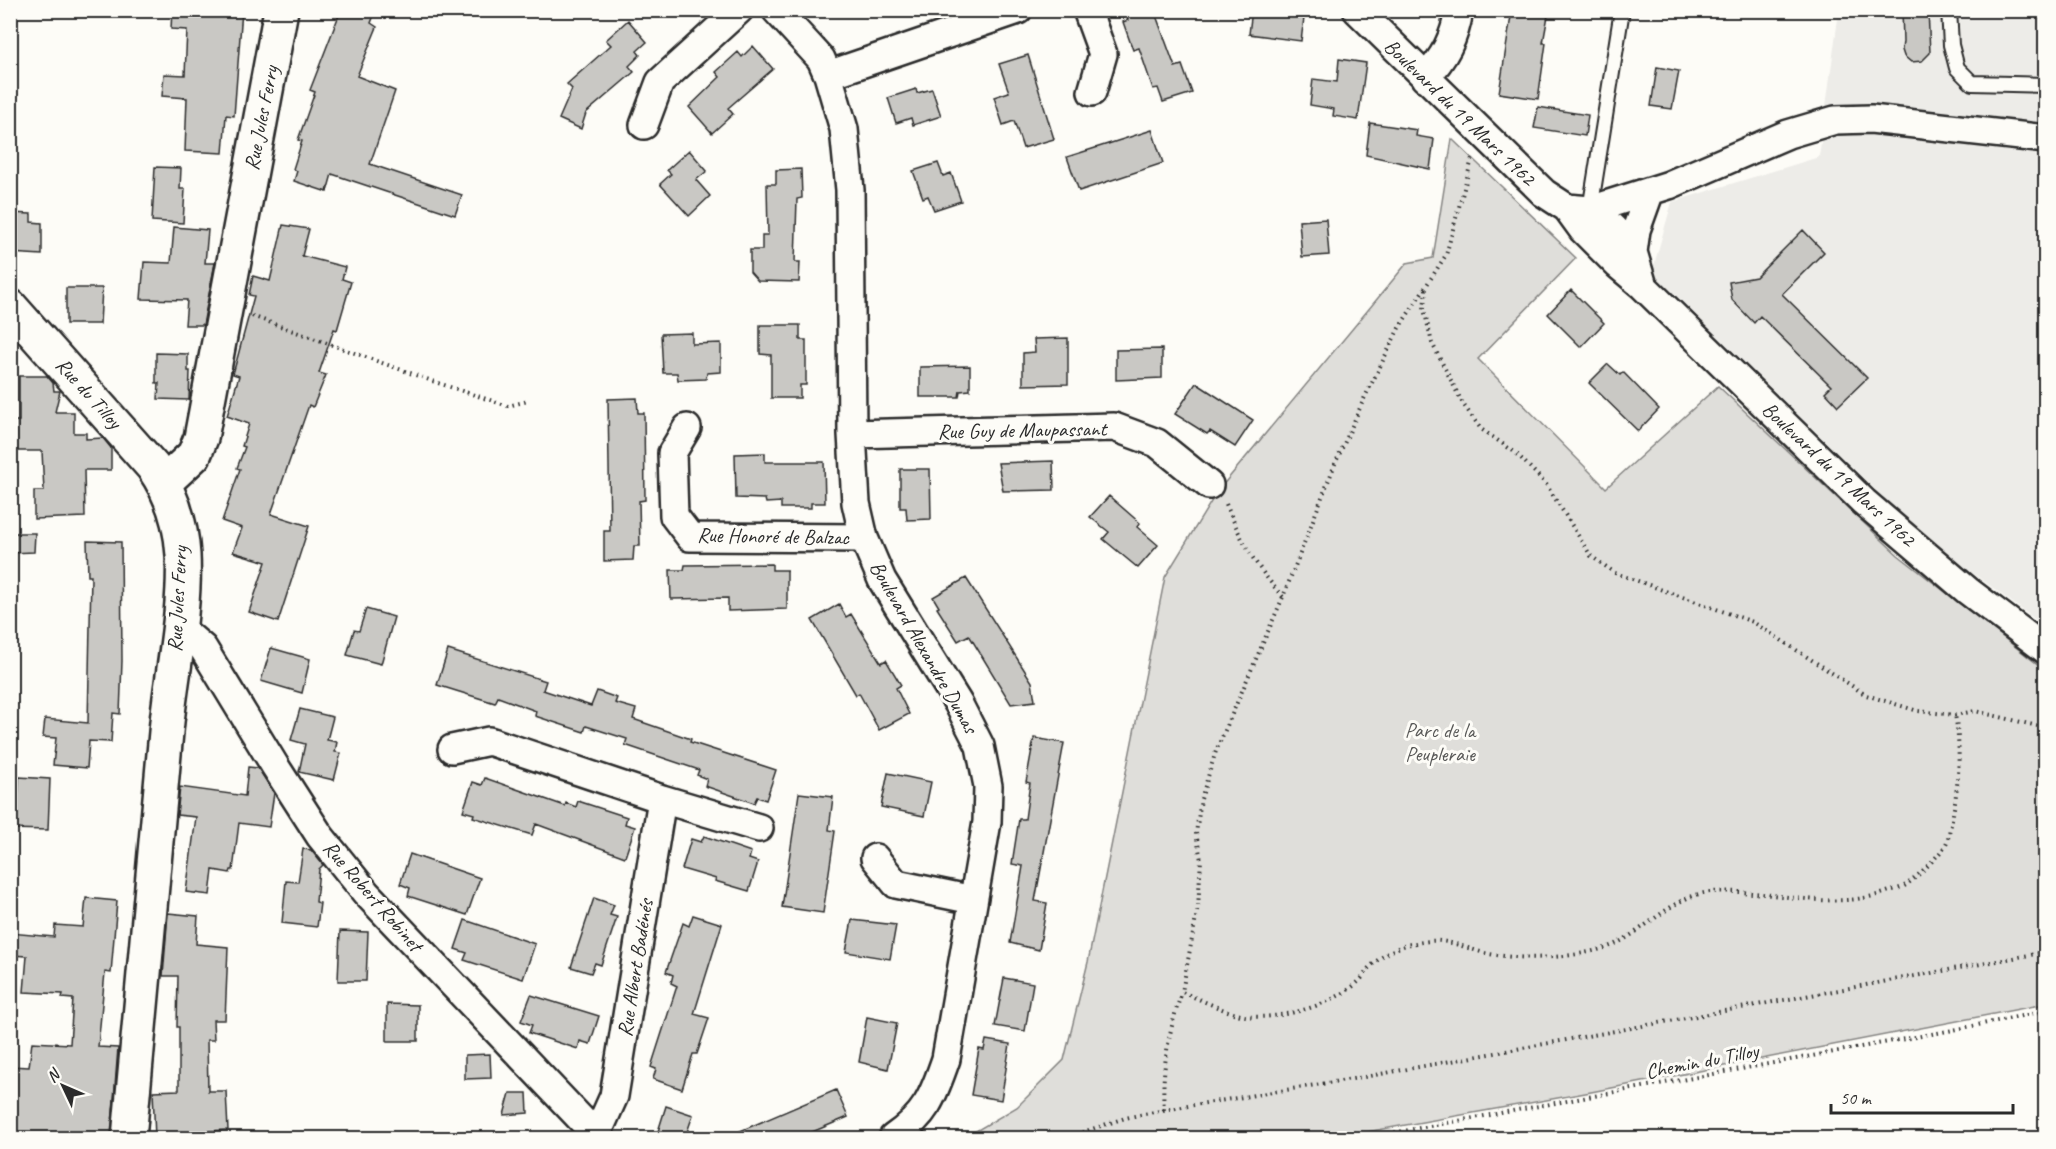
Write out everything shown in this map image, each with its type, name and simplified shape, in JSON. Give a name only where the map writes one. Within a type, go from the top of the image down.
[{"type":"street","name":"Rue Jules Ferry","points":[[129,1138],[168,716],[182,597],[183,557],[177,514],[164,483],[194,455],[199,445],[281,10]]},
{"type":"street","points":[[644,126],[660,82],[739,10]]},
{"type":"street","name":"Boulevard Alexandre Dumas","points":[[776,10],[820,59],[828,75],[844,129],[850,190],[852,434],[856,503],[864,538],[882,580],[958,703],[980,746],[988,786],[987,822],[946,1059],[935,1092],[922,1114],[893,1138]]},
{"type":"street","points":[[828,75],[1018,10]]},
{"type":"street","points":[[1087,10],[1103,54],[1092,92]]},
{"type":"street","name":"Boulevard du 19 Mars 1962","points":[[1357,10],[1544,194],[1605,219],[1634,252]]},
{"type":"street","points":[[1425,78],[1439,63],[1451,41],[1459,10]]},
{"type":"street","points":[[1579,209],[1669,185],[1788,134],[1835,120],[1871,119],[2046,139]]},
{"type":"street","name":"Boulevard du 19 Mars 1962","points":[[1643,286],[1634,252],[1636,230],[1650,191]]},
{"type":"street","name":"Boulevard du 19 Mars 1962","points":[[1579,209],[1583,230],[1864,502],[1968,591],[2046,650]]},
{"type":"street","name":"Rue du Tilloy","points":[[10,306],[136,446],[164,483]]},
{"type":"street","name":"Rue Guy de Maupassant","points":[[852,434],[1114,427],[1157,443],[1216,492]]},
{"type":"street","name":"Rue Honoré de Balzac","points":[[687,428],[672,453],[672,463],[674,516],[690,537],[864,538]]},
{"type":"street","name":"Rue Robert Robinet","points":[[178,632],[189,636],[203,648],[320,836],[366,893],[598,1136]]},
{"type":"street","points":[[452,749],[489,741],[662,799],[759,828]]},
{"type":"street","name":"Rue Albert Badénés","points":[[598,1136],[614,1096],[662,799]]},
{"type":"street","points":[[875,858],[896,884],[973,900]]},
{"type":"lane","points":[[1579,209],[1622,10]]},
{"type":"lane","points":[[1949,10],[1951,45],[1957,68],[1972,83],[2046,85]]},
{"type":"path","points":[[1164,1110],[1165,1070],[1174,1016],[1182,992],[1198,907],[1201,860],[1196,833],[1201,799],[1216,751],[1283,597],[1335,464],[1364,399],[1399,328],[1446,255],[1471,162],[1484,136]]},
{"type":"path","points":[[1426,288],[1424,309],[1432,343],[1463,404],[1481,429],[1516,453],[1546,484],[1591,556],[1615,573],[1753,622],[1866,694],[1918,711],[1955,715],[1976,711],[2046,728]]},
{"type":"path","points":[[226,307],[435,382],[508,405],[528,401]]},
{"type":"path","points":[[1216,492],[1259,569],[1283,597]]},
{"type":"path","points":[[1182,992],[1244,1016],[1296,1012],[1318,1006],[1337,997],[1361,979],[1368,968],[1389,952],[1413,943],[1439,940],[1494,955],[1519,957],[1575,954],[1604,949],[1629,936],[1684,900],[1710,892],[1826,902],[1868,898],[1904,886],[1921,874],[1947,843],[1959,764],[1955,715]]},
{"type":"path","points":[[1065,1138],[1125,1118],[1164,1110],[1364,1077],[2046,952]]},
{"type":"path","name":"Chemin du Tilloy","points":[[1365,1138],[2046,1011]]},
{"type":"shaded area","points":[[1839,11],[2045,11],[2045,627],[1922,535],[1652,272],[1672,202],[1819,157]]},
{"type":"green space","name":"Parc de la Peupleraie","points":[[1452,139],[1576,258],[1478,359],[1606,488],[1718,386],[1898,555],[2045,670],[2045,1004],[1591,1092],[1333,1138],[964,1138],[1017,1107],[1064,1060],[1088,962],[1165,577],[1217,492],[1407,263],[1433,258]]},
{"type":"building","points":[[172,10],[242,10],[234,116],[226,115],[223,153],[185,151],[187,98],[162,96],[164,74],[185,75],[187,30],[171,29]]},
{"type":"building","points":[[341,10],[376,10],[371,23],[377,27],[357,76],[395,91],[370,164],[462,195],[455,215],[332,174],[327,192],[294,181],[297,171],[293,169],[302,141],[298,140],[315,92],[310,90]]},
{"type":"building","points":[[1126,10],[1154,10],[1175,67],[1182,65],[1192,93],[1163,102],[1158,88],[1153,89],[1139,48],[1133,50],[1123,22],[1128,20]]},
{"type":"building","points":[[1252,10],[1305,10],[1301,41],[1249,34]]},
{"type":"building","points":[[1512,10],[1549,10],[1543,43],[1546,43],[1538,99],[1499,93]]},
{"type":"building","points":[[1902,10],[1928,10],[1930,53],[1922,61],[1911,62],[1904,56]]},
{"type":"building","points":[[628,20],[647,42],[637,51],[640,55],[629,66],[634,72],[586,113],[581,129],[559,119],[572,89],[567,84],[611,45],[606,40]]},
{"type":"building","points":[[753,46],[773,69],[728,108],[733,114],[712,133],[689,107],[720,77],[716,72],[738,52],[742,57]]},
{"type":"building","points":[[1028,55],[1054,139],[1023,148],[1014,121],[1003,125],[994,97],[1009,92],[999,64]]},
{"type":"building","points":[[1339,59],[1366,63],[1358,120],[1333,116],[1334,109],[1310,105],[1313,79],[1337,82]]},
{"type":"building","points":[[1657,67],[1679,71],[1672,109],[1651,106]]},
{"type":"building","points":[[916,89],[917,93],[932,89],[941,116],[913,125],[911,118],[896,123],[888,98]]},
{"type":"building","points":[[1538,107],[1588,115],[1585,136],[1534,128]]},
{"type":"building","points":[[1370,123],[1417,130],[1416,136],[1434,139],[1430,169],[1366,155]]},
{"type":"building","points":[[1152,130],[1163,163],[1079,191],[1067,157]]},
{"type":"building","points":[[689,150],[707,171],[696,180],[710,196],[689,216],[660,184],[671,174],[667,170]]},
{"type":"building","points":[[938,163],[943,176],[951,173],[961,201],[934,210],[928,196],[923,198],[913,171]]},
{"type":"building","points":[[155,167],[181,168],[180,189],[185,189],[183,223],[152,221]]},
{"type":"building","points":[[801,169],[802,198],[797,199],[795,262],[800,262],[799,282],[758,281],[750,272],[750,250],[762,250],[762,235],[768,235],[767,184],[776,184],[776,170]]},
{"type":"building","points":[[10,213],[31,214],[31,222],[42,223],[42,255],[10,253]]},
{"type":"building","points":[[1326,219],[1329,255],[1302,257],[1299,221]]},
{"type":"building","points":[[283,225],[309,229],[302,256],[345,267],[342,279],[351,282],[337,330],[334,329],[319,373],[326,375],[313,407],[309,405],[271,514],[309,526],[278,622],[249,612],[266,562],[233,552],[242,528],[222,521],[240,469],[237,468],[245,447],[242,446],[249,424],[227,416],[239,376],[233,374],[254,296],[249,295],[253,276],[270,281]]},
{"type":"building","points":[[174,227],[208,230],[205,263],[215,263],[203,325],[185,325],[187,300],[141,299],[144,262],[171,263]]},
{"type":"building","points":[[1803,230],[1824,252],[1782,294],[1867,378],[1838,406],[1825,392],[1831,386],[1760,316],[1754,323],[1732,300],[1729,282],[1756,277]]},
{"type":"building","points":[[66,288],[102,288],[100,324],[66,324]]},
{"type":"building","points":[[1571,290],[1604,323],[1581,347],[1548,314]]},
{"type":"building","points":[[760,325],[800,325],[800,340],[806,340],[806,385],[800,385],[800,398],[771,398],[771,355],[760,354]]},
{"type":"building","points":[[692,333],[692,344],[721,343],[721,372],[707,373],[706,379],[678,380],[677,373],[663,373],[661,334]]},
{"type":"building","points":[[1068,338],[1068,384],[1023,385],[1023,353],[1035,352],[1034,339]]},
{"type":"building","points":[[1162,349],[1162,378],[1116,380],[1116,350]]},
{"type":"building","points":[[156,353],[188,354],[189,400],[158,399]]},
{"type":"building","points":[[1608,364],[1620,375],[1623,372],[1659,409],[1638,431],[1589,383]]},
{"type":"building","points":[[970,366],[970,390],[960,391],[959,397],[920,397],[920,367]]},
{"type":"building","points":[[19,376],[47,376],[53,383],[54,391],[60,391],[55,412],[74,412],[74,433],[86,433],[86,439],[103,438],[111,448],[111,470],[84,470],[85,517],[34,519],[34,491],[44,491],[42,451],[10,451],[10,421],[19,421]]},
{"type":"building","points":[[1196,383],[1253,420],[1235,447],[1210,431],[1207,434],[1175,414]]},
{"type":"building","points":[[637,398],[638,413],[644,413],[645,500],[639,501],[640,546],[634,546],[633,560],[604,561],[604,531],[610,531],[608,399]]},
{"type":"building","points":[[765,453],[765,462],[824,462],[825,503],[811,503],[811,508],[781,508],[781,502],[766,503],[765,499],[736,498],[735,454]]},
{"type":"building","points":[[1053,461],[1054,490],[1003,491],[998,463]]},
{"type":"building","points":[[900,469],[930,469],[931,519],[907,520],[906,508],[900,508]]},
{"type":"building","points":[[1109,496],[1140,523],[1137,527],[1158,545],[1138,568],[1103,539],[1109,532],[1090,517]]},
{"type":"building","points":[[10,533],[35,533],[34,552],[10,553]]},
{"type":"building","points":[[87,541],[121,542],[122,661],[120,714],[113,713],[111,742],[89,741],[87,768],[53,765],[56,738],[43,737],[45,719],[88,723],[91,576],[88,576]]},
{"type":"building","points":[[772,564],[772,570],[787,570],[787,609],[728,611],[728,598],[671,599],[670,570],[684,570],[685,565]]},
{"type":"building","points":[[966,578],[1032,682],[1035,701],[1011,704],[969,635],[958,641],[937,608],[939,607],[933,597]]},
{"type":"building","points":[[839,604],[846,617],[851,614],[881,663],[886,660],[901,685],[896,688],[909,714],[879,730],[859,693],[856,695],[812,620]]},
{"type":"building","points":[[366,609],[394,617],[381,664],[347,655],[354,630],[359,631]]},
{"type":"building","points":[[271,648],[310,659],[302,693],[261,681]]},
{"type":"building","points":[[448,650],[546,681],[543,690],[591,706],[597,691],[617,698],[615,703],[636,709],[633,719],[691,739],[690,742],[776,770],[766,800],[757,797],[754,803],[705,786],[707,779],[697,775],[699,770],[625,745],[627,739],[586,726],[584,732],[535,716],[536,711],[498,697],[495,703],[437,685]]},
{"type":"building","points":[[300,709],[333,717],[327,740],[337,742],[335,752],[341,753],[334,780],[299,772],[305,744],[291,740]]},
{"type":"building","points":[[1034,738],[1064,743],[1035,901],[1047,903],[1039,950],[1010,943],[1023,866],[1012,864],[1019,819],[1025,819],[1030,783],[1026,782]]},
{"type":"building","points":[[248,767],[258,768],[274,793],[269,827],[239,823],[233,870],[230,873],[213,870],[210,895],[186,892],[196,817],[177,815],[180,787],[245,796]]},
{"type":"building","points":[[888,773],[931,782],[924,816],[881,807]]},
{"type":"building","points":[[19,777],[50,779],[48,830],[10,829],[10,802],[18,802]]},
{"type":"building","points":[[485,778],[565,806],[566,803],[576,807],[578,801],[627,817],[625,824],[635,827],[625,857],[536,824],[532,835],[473,817],[474,814],[463,811],[473,782],[482,785]]},
{"type":"building","points":[[799,793],[833,797],[829,830],[835,831],[823,913],[782,907]]},
{"type":"building","points":[[704,836],[751,852],[749,859],[758,862],[749,891],[682,869],[691,839],[701,842]]},
{"type":"building","points":[[303,849],[311,850],[323,865],[319,869],[316,902],[320,903],[317,927],[282,923],[286,881],[298,882]]},
{"type":"building","points":[[410,854],[480,878],[467,915],[408,896],[410,888],[400,884]]},
{"type":"building","points":[[86,898],[117,901],[111,973],[105,972],[98,1047],[118,1048],[111,1138],[12,1138],[14,1104],[10,1104],[10,1066],[29,1067],[32,1042],[70,1044],[73,999],[62,998],[63,994],[24,992],[27,956],[10,955],[10,933],[54,937],[55,925],[83,927]]},
{"type":"building","points":[[594,898],[614,905],[610,915],[617,917],[601,965],[595,963],[591,973],[571,967]]},
{"type":"building","points":[[168,913],[198,916],[196,944],[228,947],[225,1020],[213,1020],[214,1040],[207,1040],[208,1091],[226,1091],[228,1130],[176,1133],[176,1138],[155,1138],[153,1091],[179,1090],[178,976],[163,976]]},
{"type":"building","points":[[693,915],[722,924],[694,1014],[709,1018],[697,1054],[693,1054],[682,1089],[653,1079],[656,1069],[651,1067],[677,986],[671,983],[673,975],[666,972],[683,923],[689,926]]},
{"type":"building","points":[[465,920],[535,944],[523,979],[464,960],[467,953],[455,949]]},
{"type":"building","points":[[852,920],[896,925],[890,959],[846,952]]},
{"type":"building","points":[[340,931],[368,932],[366,981],[338,981]]},
{"type":"building","points":[[1004,978],[1033,983],[1025,1031],[995,1026]]},
{"type":"building","points":[[531,995],[599,1016],[590,1044],[580,1041],[578,1049],[529,1033],[532,1025],[521,1021]]},
{"type":"building","points":[[387,1004],[418,1005],[418,1041],[387,1041]]},
{"type":"building","points":[[867,1017],[897,1023],[888,1069],[859,1062]]},
{"type":"building","points":[[986,1040],[1010,1044],[1001,1100],[971,1095],[979,1049],[984,1050]]},
{"type":"building","points":[[490,1054],[491,1078],[465,1079],[465,1055]]},
{"type":"building","points":[[836,1090],[848,1117],[798,1138],[724,1138]]},
{"type":"building","points":[[510,1093],[527,1093],[528,1113],[504,1115]]},
{"type":"building","points":[[666,1106],[693,1115],[685,1138],[656,1138]]}]
